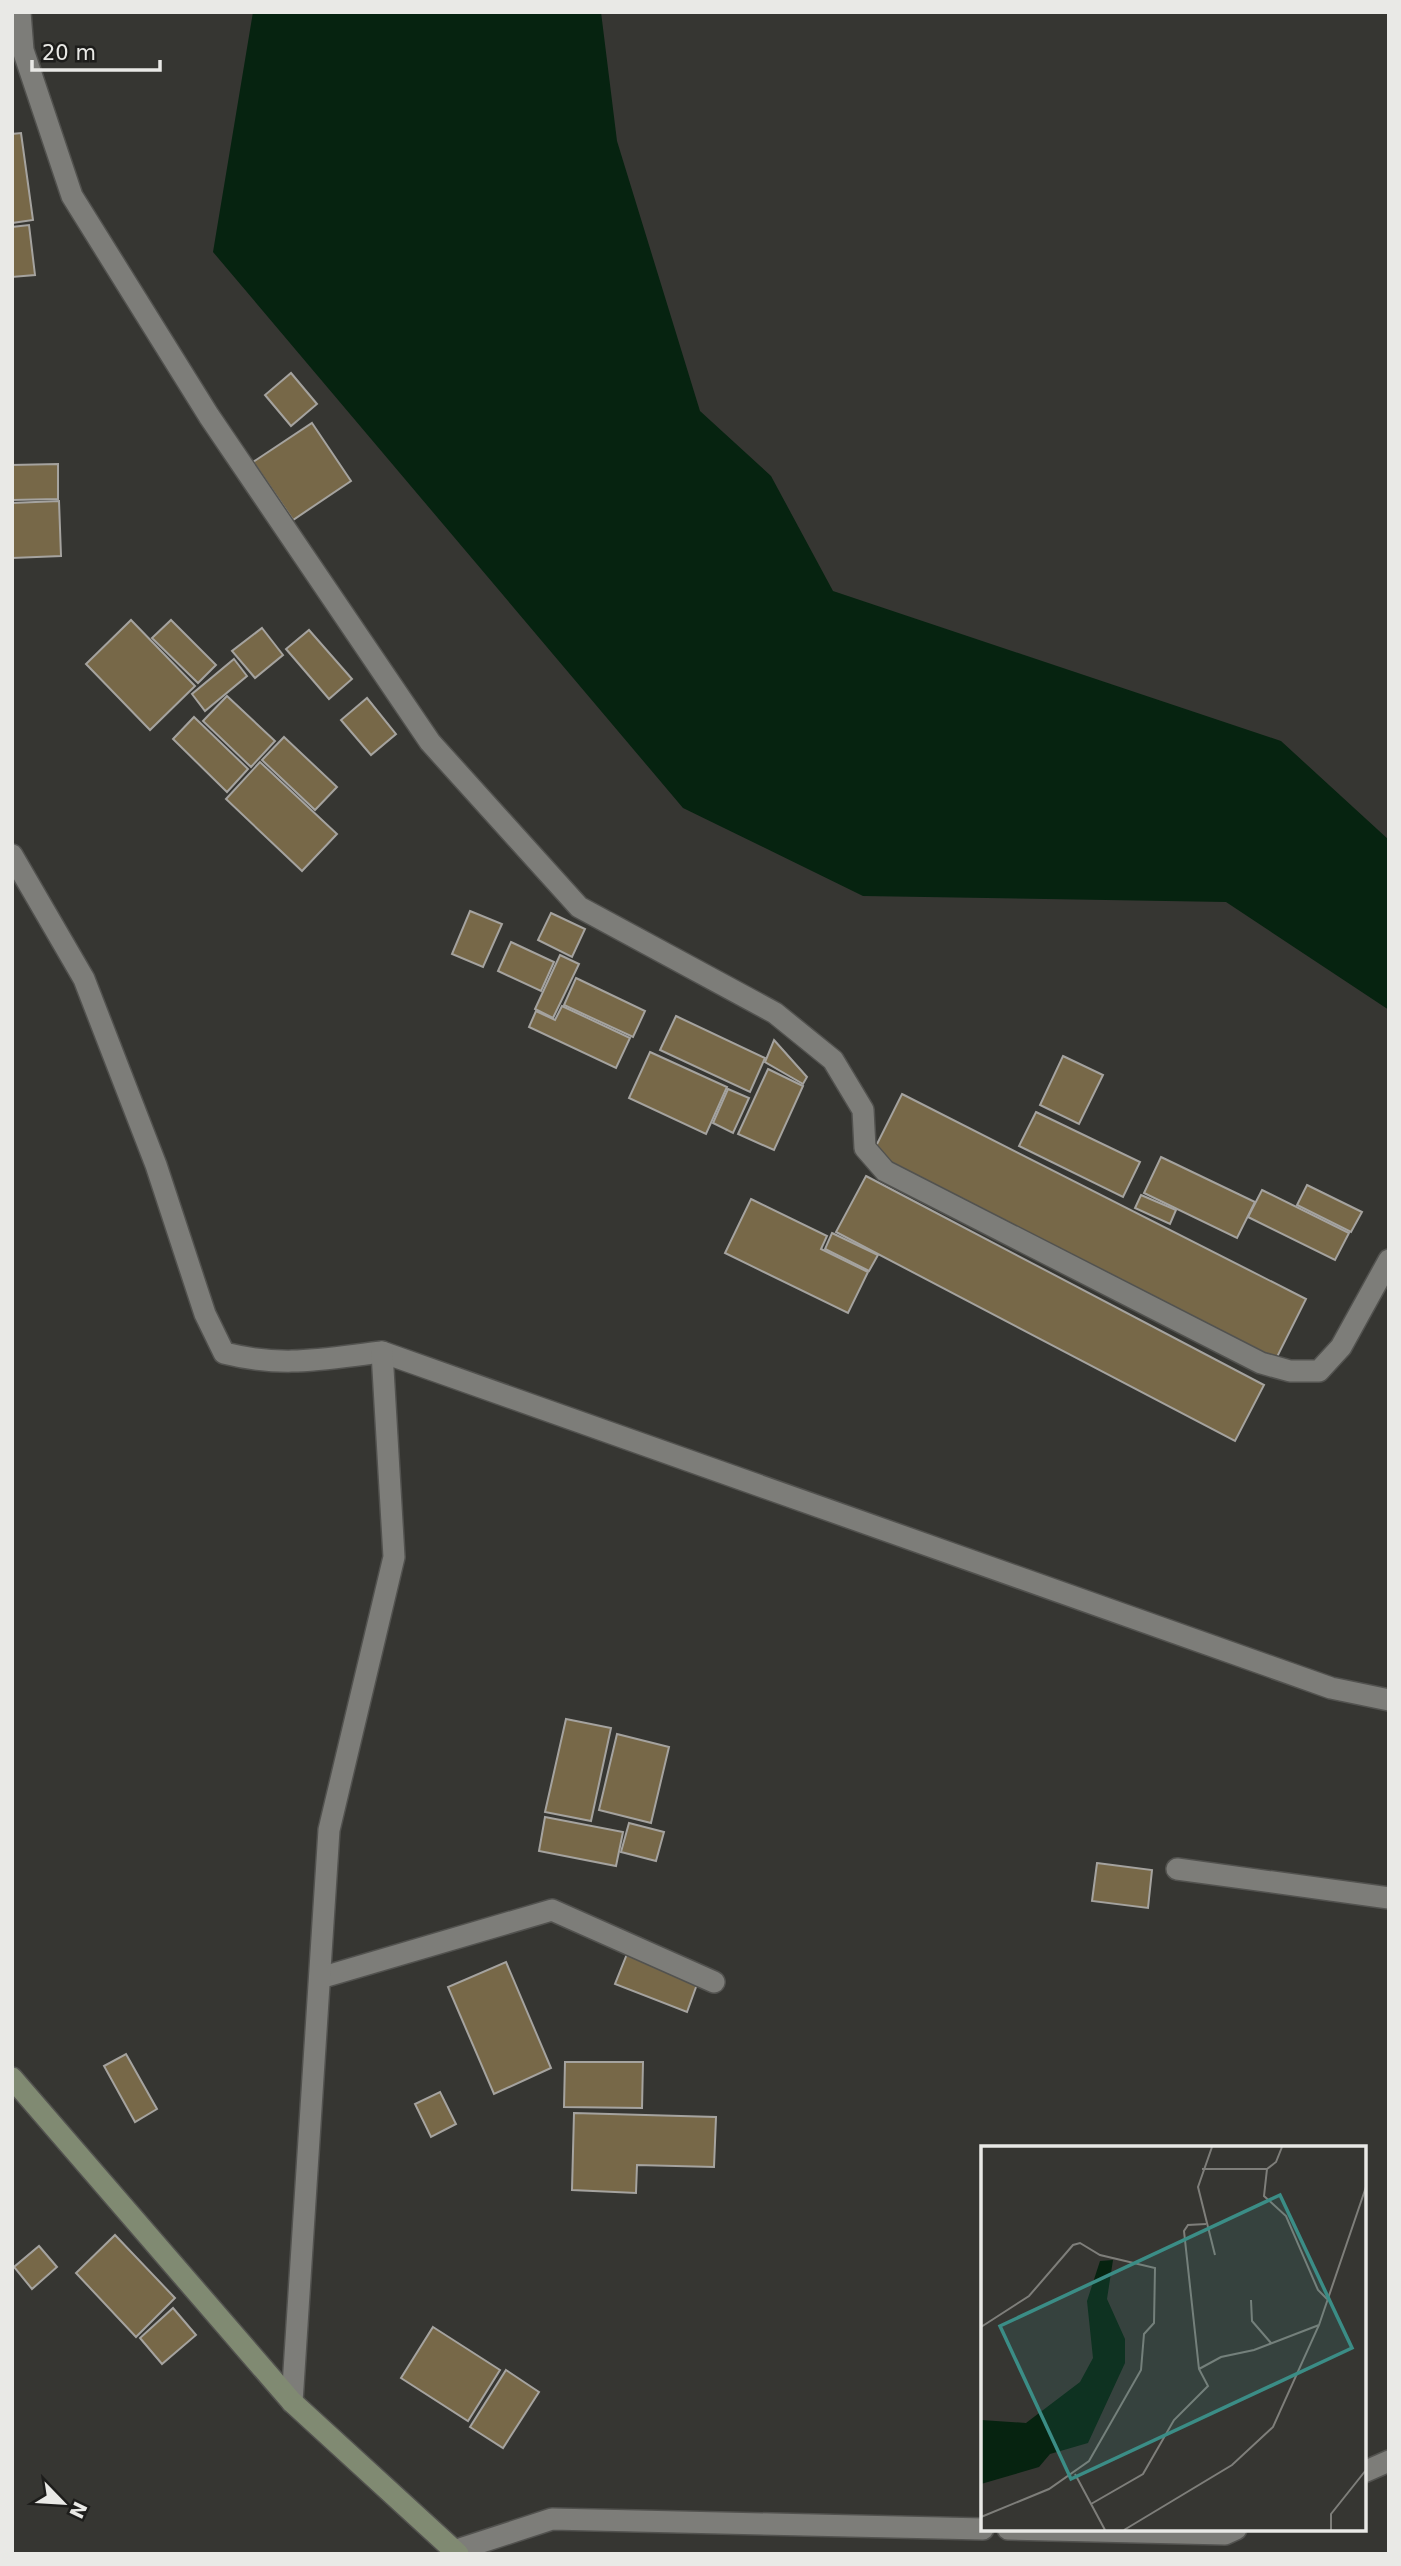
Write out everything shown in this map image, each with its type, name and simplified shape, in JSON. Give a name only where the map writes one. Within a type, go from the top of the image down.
[{"type":"street","points":[[20,12],[23,50],[72,196],[187,381],[430,742],[579,907],[775,1013],[833,1059],[863,1110],[865,1148],[885,1171],[1261,1363],[1290,1371],[1319,1371],[1341,1347],[1389,1260]]},
{"type":"street","points":[[12,855],[84,979],[156,1165],[205,1314],[224,1353],[260,1362],[284,1363],[382,1352],[1293,1675],[1331,1688],[1389,1700]]},
{"type":"street","points":[[292,2402],[329,1830],[394,1557],[382,1352]]},
{"type":"street","points":[[1177,1869],[1389,1898]]},
{"type":"street","points":[[320,1978],[552,1910],[714,1982]]},
{"type":"street","points":[[12,2078],[292,2402],[456,2552],[552,2519],[981,2529]]},
{"type":"street","points":[[1366,2471],[1389,2461]]},
{"type":"street","points":[[1095,2531],[1225,2534],[1232,2531]]},
{"type":"shaded area","points":[[253,12],[601,12],[617,141],[700,411],[771,476],[833,591],[1281,741],[1389,840],[1389,1010],[1226,902],[863,896],[683,808],[213,252]]},
{"type":"building","points":[[21,133],[33,220],[12,223],[12,134]]},
{"type":"building","points":[[29,225],[35,275],[12,277],[12,227]]},
{"type":"building","points":[[291,373],[317,404],[291,426],[265,395]]},
{"type":"building","points":[[312,423],[351,481],[293,520],[253,462]]},
{"type":"building","points":[[58,464],[58,499],[12,500],[12,465]]},
{"type":"building","points":[[59,501],[61,556],[12,558],[12,503]]},
{"type":"building","points":[[131,620],[195,686],[150,730],[86,664]]},
{"type":"building","points":[[171,620],[216,665],[198,683],[152,638]]},
{"type":"building","points":[[262,628],[283,655],[255,678],[232,651]]},
{"type":"building","points":[[309,630],[352,679],[329,699],[286,649]]},
{"type":"building","points":[[234,659],[247,676],[205,711],[192,694]]},
{"type":"building","points":[[227,696],[275,741],[251,767],[203,721]]},
{"type":"building","points":[[367,698],[396,734],[371,755],[341,720]]},
{"type":"building","points":[[194,717],[248,769],[227,792],[173,739]]},
{"type":"building","points":[[284,737],[337,787],[315,810],[262,760]]},
{"type":"building","points":[[260,762],[337,834],[302,871],[226,799]]},
{"type":"building","points":[[470,911],[502,924],[483,967],[452,954]]},
{"type":"building","points":[[551,913],[585,929],[572,957],[538,940]]},
{"type":"building","points":[[511,942],[554,962],[541,991],[498,971]]},
{"type":"building","points":[[560,955],[579,964],[553,1018],[535,1009]]},
{"type":"building","points":[[576,978],[645,1011],[633,1037],[564,1005]]},
{"type":"building","points":[[562,1006],[630,1038],[616,1068],[529,1027],[536,1011],[555,1020]]},
{"type":"building","points":[[676,1016],[765,1058],[750,1092],[660,1050]]},
{"type":"building","points":[[774,1040],[807,1077],[803,1084],[765,1062]]},
{"type":"building","points":[[650,1052],[727,1087],[706,1134],[629,1098]]},
{"type":"building","points":[[1063,1056],[1103,1075],[1079,1124],[1040,1105]]},
{"type":"building","points":[[768,1069],[803,1086],[774,1150],[738,1134]]},
{"type":"building","points":[[728,1089],[749,1098],[733,1133],[713,1123]]},
{"type":"building","points":[[902,1094],[1306,1299],[1276,1359],[872,1154]]},
{"type":"building","points":[[1036,1112],[1140,1162],[1123,1197],[1019,1146]]},
{"type":"building","points":[[1161,1157],[1255,1202],[1237,1238],[1144,1193]]},
{"type":"building","points":[[866,1176],[1264,1385],[1235,1441],[836,1232]]},
{"type":"building","points":[[1307,1185],[1362,1212],[1351,1232],[1297,1205]]},
{"type":"building","points":[[1262,1190],[1349,1233],[1335,1260],[1248,1217]]},
{"type":"building","points":[[1141,1195],[1176,1210],[1170,1224],[1135,1208]]},
{"type":"building","points":[[751,1199],[827,1236],[821,1249],[868,1272],[848,1313],[725,1253]]},
{"type":"building","points":[[832,1233],[878,1255],[869,1271],[825,1249]]},
{"type":"building","points":[[566,1719],[611,1728],[591,1821],[545,1812]]},
{"type":"building","points":[[617,1734],[669,1747],[651,1823],[599,1810]]},
{"type":"building","points":[[545,1817],[623,1832],[616,1866],[539,1851]]},
{"type":"building","points":[[629,1823],[664,1832],[656,1861],[621,1852]]},
{"type":"building","points":[[1097,1863],[1152,1870],[1148,1908],[1092,1901]]},
{"type":"building","points":[[629,1949],[700,1976],[687,2012],[615,1984]]},
{"type":"building","points":[[506,1962],[551,2068],[494,2094],[448,1987]]},
{"type":"building","points":[[126,2054],[157,2109],[135,2122],[104,2066]]},
{"type":"building","points":[[565,2062],[643,2062],[642,2108],[564,2107]]},
{"type":"building","points":[[440,2092],[456,2124],[431,2137],[415,2104]]},
{"type":"building","points":[[574,2113],[716,2117],[714,2167],[637,2165],[636,2193],[572,2190]]},
{"type":"building","points":[[115,2235],[175,2298],[136,2337],[76,2273]]},
{"type":"building","points":[[39,2246],[57,2267],[32,2289],[14,2267]]},
{"type":"building","points":[[173,2308],[196,2335],[162,2364],[140,2338]]},
{"type":"building","points":[[433,2327],[500,2370],[468,2421],[401,2378]]},
{"type":"building","points":[[506,2370],[539,2392],[503,2448],[470,2427]]}]
